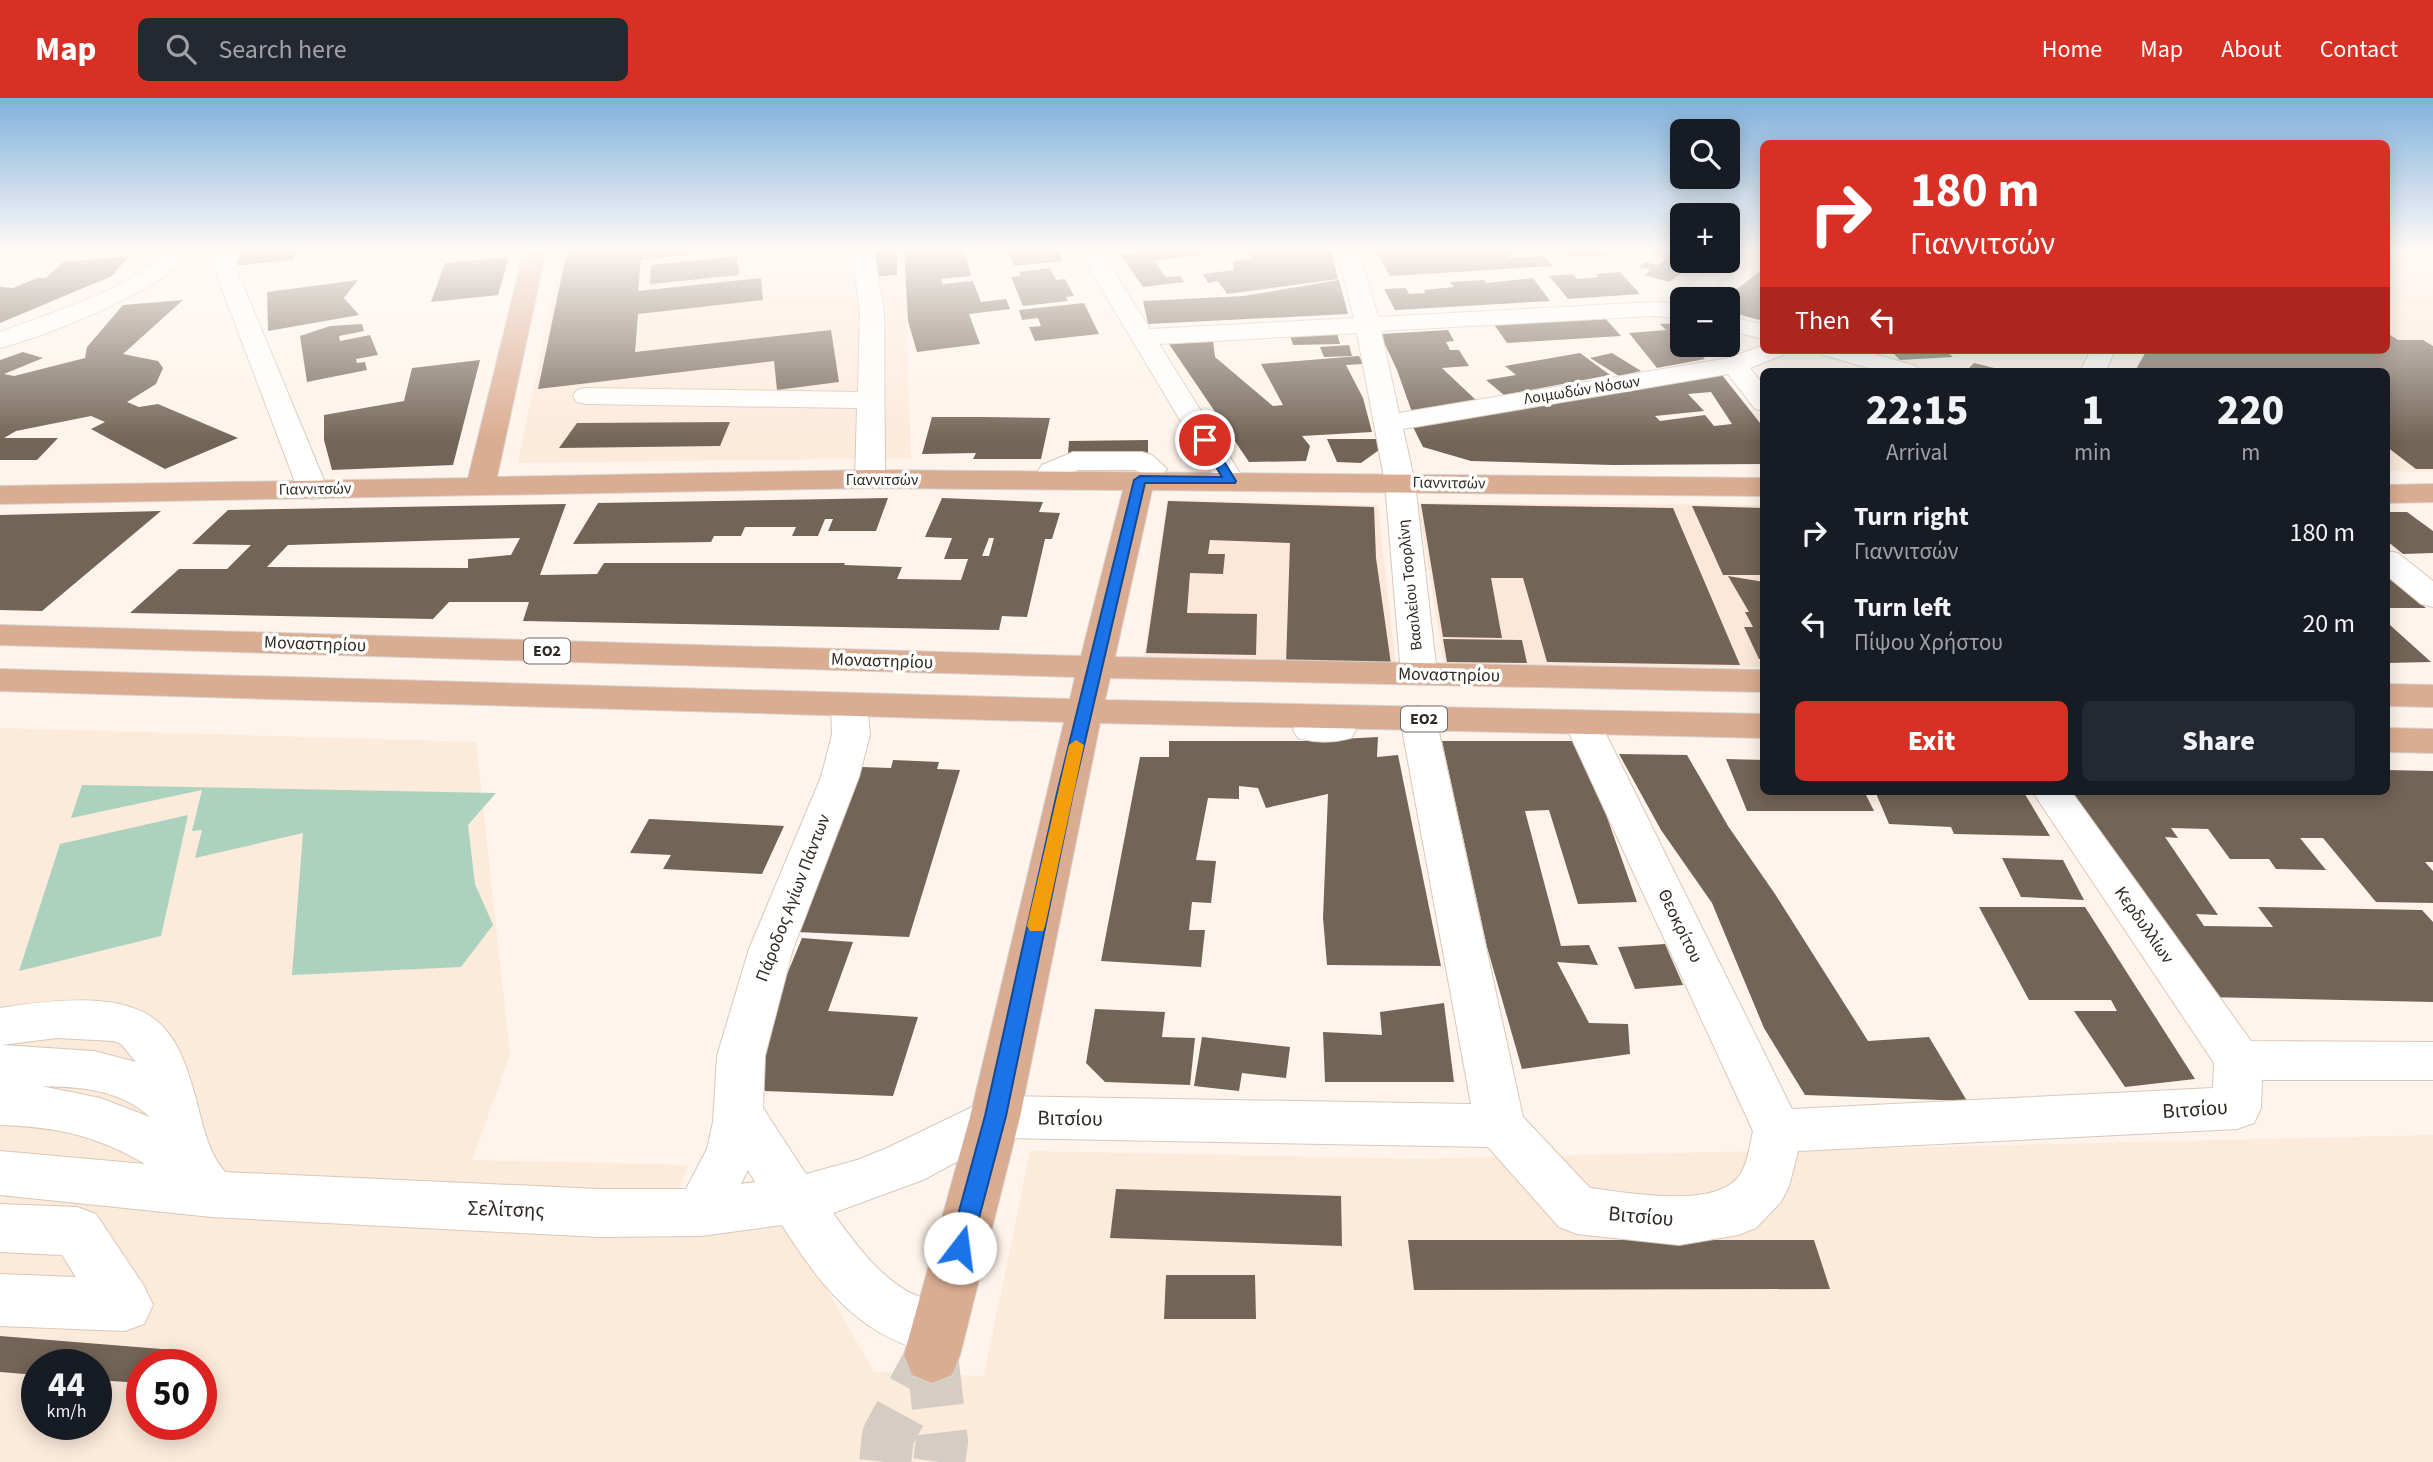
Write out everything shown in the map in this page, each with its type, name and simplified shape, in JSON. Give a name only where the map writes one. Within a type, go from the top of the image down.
[{"type":"main road","points":[[481,485],[520,315]]},
{"type":"main road","name":"Γιαννιτσών","points":[[0,495],[1146,474],[1230,481],[1760,487]]},
{"type":"main road","points":[[935,1341],[995,1116],[1095,667],[1146,474]]},
{"type":"main road","points":[[2390,494],[2433,493]]},
{"type":"main road","name":"Μοναστηρίου","points":[[0,635],[1095,667],[1760,681]]},
{"type":"main road","name":"ΕΟ2","points":[[0,680],[1085,711],[1760,726]]},
{"type":"main road","points":[[2390,695],[2433,696]]},
{"type":"main road","points":[[2390,740],[2433,741]]},
{"type":"street","points":[[0,341],[65,315]]},
{"type":"street","points":[[243,315],[313,490]]},
{"type":"street","points":[[870,479],[872,315]]},
{"type":"street","points":[[1129,315],[1230,481]]},
{"type":"street","name":"Βασιλείου Τσορλίνη","points":[[1365,315],[1400,483],[1419,674]]},
{"type":"street","points":[[1143,337],[1537,315]]},
{"type":"street","points":[[1740,326],[1760,331]]},
{"type":"street","name":"Λοιμωδών Νόσων","points":[[1388,423],[1734,365],[1763,354]]},
{"type":"street","points":[[1846,354],[1896,368]]},
{"type":"street","points":[[1734,365],[1760,398]]},
{"type":"street","points":[[586,396],[871,400]]},
{"type":"street","points":[[1052,471],[1073,461],[1142,461],[1146,474]]},
{"type":"street","points":[[2390,562],[2433,597]]},
{"type":"street","name":"Πάροδος Αγίων Πάντων","points":[[701,1212],[731,1152],[738,1112],[741,1056],[751,1018],[778,929],[840,777],[851,735],[849,704]]},
{"type":"street","points":[[1418,718],[1500,1126]]},
{"type":"street","name":"Θεοκρίτου","points":[[1582,722],[1778,1131]]},
{"type":"street","name":"Κερδυλλίων","points":[[2054,795],[2238,1060]]},
{"type":"street","points":[[0,1027],[82,1020],[121,1024],[140,1033],[156,1054],[201,1180]]},
{"type":"street","points":[[2238,1060],[2433,1060]]},
{"type":"street","name":"Βιτσίου","points":[[995,1116],[1500,1126],[1577,1210],[1679,1221],[1738,1211],[1763,1186],[1778,1131],[2237,1108],[2238,1060]]},
{"type":"street","points":[[0,1065],[67,1068],[122,1076],[147,1087],[174,1110]]},
{"type":"street","points":[[0,1104],[55,1107],[121,1125],[141,1134],[201,1180]]},
{"type":"street","points":[[738,1112],[836,1258],[871,1297],[901,1317],[916,1323],[935,1341]]},
{"type":"street","name":"Σελίτσης","points":[[0,1173],[201,1180],[599,1213],[701,1212],[796,1200],[884,1173],[995,1116]]},
{"type":"street","points":[[0,1228],[77,1231],[125,1305],[0,1300]]},
{"type":"shaded area","points":[[548,315],[906,315],[911,458],[518,463]]},
{"type":"shaded area","points":[[2390,315],[2433,315],[2433,472],[2390,471],[2390,368],[2135,368],[2141,354],[2390,354]]},
{"type":"shaded area","points":[[1167,500],[1378,505],[1396,668],[1143,662]]},
{"type":"shaded area","points":[[1418,503],[1760,505],[1760,667],[1445,669]]},
{"type":"shaded area","points":[[0,728],[476,742],[510,1055],[472,1160],[688,1165],[667,1223],[790,1224],[874,1372],[984,1376],[1030,1151],[1418,1159],[2433,1135],[2433,1462],[0,1462]]},
{"type":"green space","points":[[82,785],[496,793],[468,825],[475,884],[493,925],[461,967],[292,975],[303,833],[195,858],[202,830],[192,831],[202,790],[71,818]]},
{"type":"green space","points":[[188,815],[161,936],[19,971],[60,844]]},
{"type":"building","points":[[0,315],[20,315],[0,323]]},
{"type":"building","points":[[115,315],[167,315],[123,354],[158,361],[163,368],[156,384],[127,402],[139,407],[158,404],[238,438],[165,469],[91,429],[105,422],[91,416],[16,431],[4,438],[58,438],[37,460],[0,460],[0,360],[23,352],[43,358],[4,374],[14,376],[85,358],[87,347]]},
{"type":"building","points":[[268,315],[359,315],[268,331]]},
{"type":"building","points":[[554,315],[638,315],[635,352],[831,330],[839,382],[777,390],[774,361],[538,389]]},
{"type":"building","points":[[908,315],[969,315],[980,344],[917,352]]},
{"type":"building","points":[[1020,315],[1090,315],[1099,334],[1035,341],[1029,327],[1041,326],[1038,318],[1022,320]]},
{"type":"building","points":[[1146,315],[1335,315],[1148,324]]},
{"type":"building","points":[[1740,315],[1760,315],[1759,320]]},
{"type":"building","points":[[1604,317],[1621,336],[1507,343],[1493,323]]},
{"type":"building","points":[[362,324],[364,331],[339,336],[340,341],[370,335],[378,355],[356,359],[357,363],[365,362],[367,370],[307,382],[300,336],[330,326]]},
{"type":"building","points":[[1660,324],[1670,324],[1670,357],[1705,359],[1657,368],[1629,333],[1666,330]]},
{"type":"building","points":[[1448,330],[1454,341],[1446,342],[1450,350],[1459,350],[1469,366],[1442,368],[1478,402],[1413,415],[1397,370],[1380,334]]},
{"type":"building","points":[[1337,333],[1340,344],[1293,345],[1290,335]]},
{"type":"building","points":[[2390,335],[2398,340],[2423,340],[2433,346],[2433,469],[2416,469],[2390,449],[2390,368],[2137,368],[2145,354],[2390,354]]},
{"type":"building","points":[[1213,341],[1215,357],[1273,406],[1283,405],[1261,364],[1359,356],[1363,364],[1346,365],[1363,398],[1372,432],[1302,436],[1310,446],[1306,461],[1249,462],[1169,344]]},
{"type":"building","points":[[1349,345],[1352,356],[1324,357],[1320,347]]},
{"type":"building","points":[[1580,353],[1610,375],[1504,395],[1486,380],[1516,375],[1505,366]]},
{"type":"building","points":[[1612,353],[1641,371],[1619,376],[1590,358]]},
{"type":"building","points":[[1894,354],[1949,354],[1953,357],[1900,360]]},
{"type":"building","points":[[480,360],[453,465],[332,470],[324,440],[324,415],[404,401],[412,368]]},
{"type":"building","points":[[1974,363],[1994,368],[1969,368]]},
{"type":"building","points":[[1722,375],[1760,423],[1760,464],[1613,465],[1471,461],[1423,447],[1412,425]],"holes":[[[1711,392],[1732,424],[1714,426],[1705,415],[1660,421],[1655,416],[1704,411],[1688,394]]]},
{"type":"building","points":[[932,417],[1050,418],[1041,459],[973,459],[976,453],[922,454]]},
{"type":"building","points":[[730,422],[720,446],[559,448],[577,423]]},
{"type":"building","points":[[1327,439],[1378,439],[1379,450],[1361,463],[1337,462]]},
{"type":"building","points":[[1148,440],[1148,453],[1068,453],[1069,441]]},
{"type":"building","points":[[888,498],[876,531],[828,531],[833,519],[825,519],[818,536],[792,536],[796,527],[745,527],[741,536],[714,536],[711,542],[573,544],[598,503]]},
{"type":"building","points":[[942,498],[1043,502],[1039,512],[1060,513],[1052,539],[1045,539],[1027,617],[1002,616],[999,630],[523,621],[529,602],[449,602],[433,619],[130,613],[179,569],[227,569],[251,545],[192,544],[228,510],[566,504],[540,575],[597,574],[604,563],[845,563],[844,565],[902,567],[897,579],[961,580],[968,559],[944,559],[952,538],[925,537]],"holes":[[[520,538],[511,555],[468,559],[468,568],[267,567],[288,545]],[[989,538],[994,538],[989,556],[982,556]]]},
{"type":"building","points":[[1168,501],[1374,507],[1376,558],[1391,664],[1286,664],[1290,543],[1210,540],[1208,554],[1225,554],[1223,574],[1190,573],[1187,613],[1257,614],[1256,655],[1146,653]]},
{"type":"building","points":[[1421,504],[1673,508],[1740,665],[1547,662],[1523,578],[1491,578],[1502,638],[1443,637]]},
{"type":"building","points":[[1692,506],[1760,508],[1760,575],[1723,575]]},
{"type":"building","points":[[161,511],[42,611],[0,610],[0,515]]},
{"type":"building","points":[[2390,512],[2407,512],[2433,531],[2433,553],[2403,554],[2390,543]]},
{"type":"building","points":[[1728,576],[1760,581],[1760,659],[1744,627],[1753,627],[1745,612],[1749,612]]},
{"type":"building","points":[[2390,579],[2426,608],[2390,608]]},
{"type":"building","points":[[2390,625],[2431,662],[2390,663]]},
{"type":"building","points":[[1443,639],[1522,640],[1527,663],[1447,662]]},
{"type":"building","points":[[1378,737],[1377,757],[1398,755],[1441,966],[1327,965],[1323,918],[1328,794],[1266,808],[1258,788],[1239,786],[1239,799],[1208,798],[1196,860],[1216,861],[1211,903],[1192,902],[1189,930],[1205,930],[1201,967],[1101,961],[1140,757],[1169,757],[1169,741],[1303,741]]},
{"type":"building","points":[[1442,741],[1580,741],[1637,902],[1578,904],[1549,810],[1525,811],[1561,946],[1589,945],[1598,965],[1557,962],[1589,1023],[1628,1024],[1630,1054],[1522,1069],[1487,947]]},
{"type":"building","points":[[1619,754],[1687,755],[1728,826],[1775,894],[1868,1041],[1929,1037],[1967,1101],[1805,1095],[1764,1028],[1712,903],[1661,830]]},
{"type":"building","points":[[1726,759],[1760,760],[1760,795],[1866,795],[1874,811],[1747,811]]},
{"type":"building","points":[[893,760],[939,762],[937,769],[960,770],[909,937],[797,932],[861,767],[891,768]]},
{"type":"building","points":[[2390,770],[2433,771],[2433,862],[2425,862],[2433,871],[2433,903],[2376,902],[2323,838],[2300,838],[2326,870],[2276,869],[2269,859],[2230,859],[2208,829],[2171,828],[2178,838],[2165,837],[2218,915],[2196,914],[2204,926],[2273,927],[2258,907],[2422,910],[2433,922],[2433,1002],[2204,997],[2063,795],[2390,795]]},
{"type":"building","points":[[1877,795],[2025,795],[2050,836],[1954,834],[1951,827],[1889,824]]},
{"type":"building","points":[[649,819],[784,826],[762,874],[663,869],[671,855],[630,853]]},
{"type":"building","points":[[2002,858],[2063,860],[2084,900],[2021,897]]},
{"type":"building","points":[[1979,907],[2085,907],[2195,1079],[2125,1087],[2074,1011],[2117,1011],[2111,1000],[2029,1000]]},
{"type":"building","points":[[802,938],[853,942],[828,1011],[918,1017],[893,1096],[765,1091],[757,1070],[774,1006]]},
{"type":"building","points":[[1665,944],[1683,985],[1635,989],[1618,947]]},
{"type":"building","points":[[1444,1003],[1454,1082],[1325,1082],[1323,1032],[1382,1035],[1380,1012]]},
{"type":"building","points":[[1095,1009],[1165,1012],[1162,1037],[1195,1038],[1190,1085],[1105,1082],[1086,1063]]},
{"type":"building","points":[[1202,1037],[1290,1047],[1286,1078],[1242,1073],[1239,1091],[1194,1086]]},
{"type":"building","points":[[1116,1189],[1341,1196],[1342,1246],[1110,1238]]},
{"type":"building","points":[[1408,1240],[1814,1240],[1830,1289],[1414,1290]]},
{"type":"building","points":[[1166,1275],[1255,1275],[1256,1319],[1164,1319]]},
{"type":"building","points":[[0,1336],[162,1349],[126,1349],[126,1382],[112,1381],[112,1349],[21,1349],[21,1374],[0,1372]]},
{"type":"tunnel","points":[[885,1462],[888,1436],[932,1355],[942,1442],[939,1462]]},
{"type":"slow traffic","points":[[1036,926],[1076,745]]},
{"type":"route","points":[[960,1248],[995,1116],[1065,793],[1140,480],[1230,481],[1205,440]]}]
